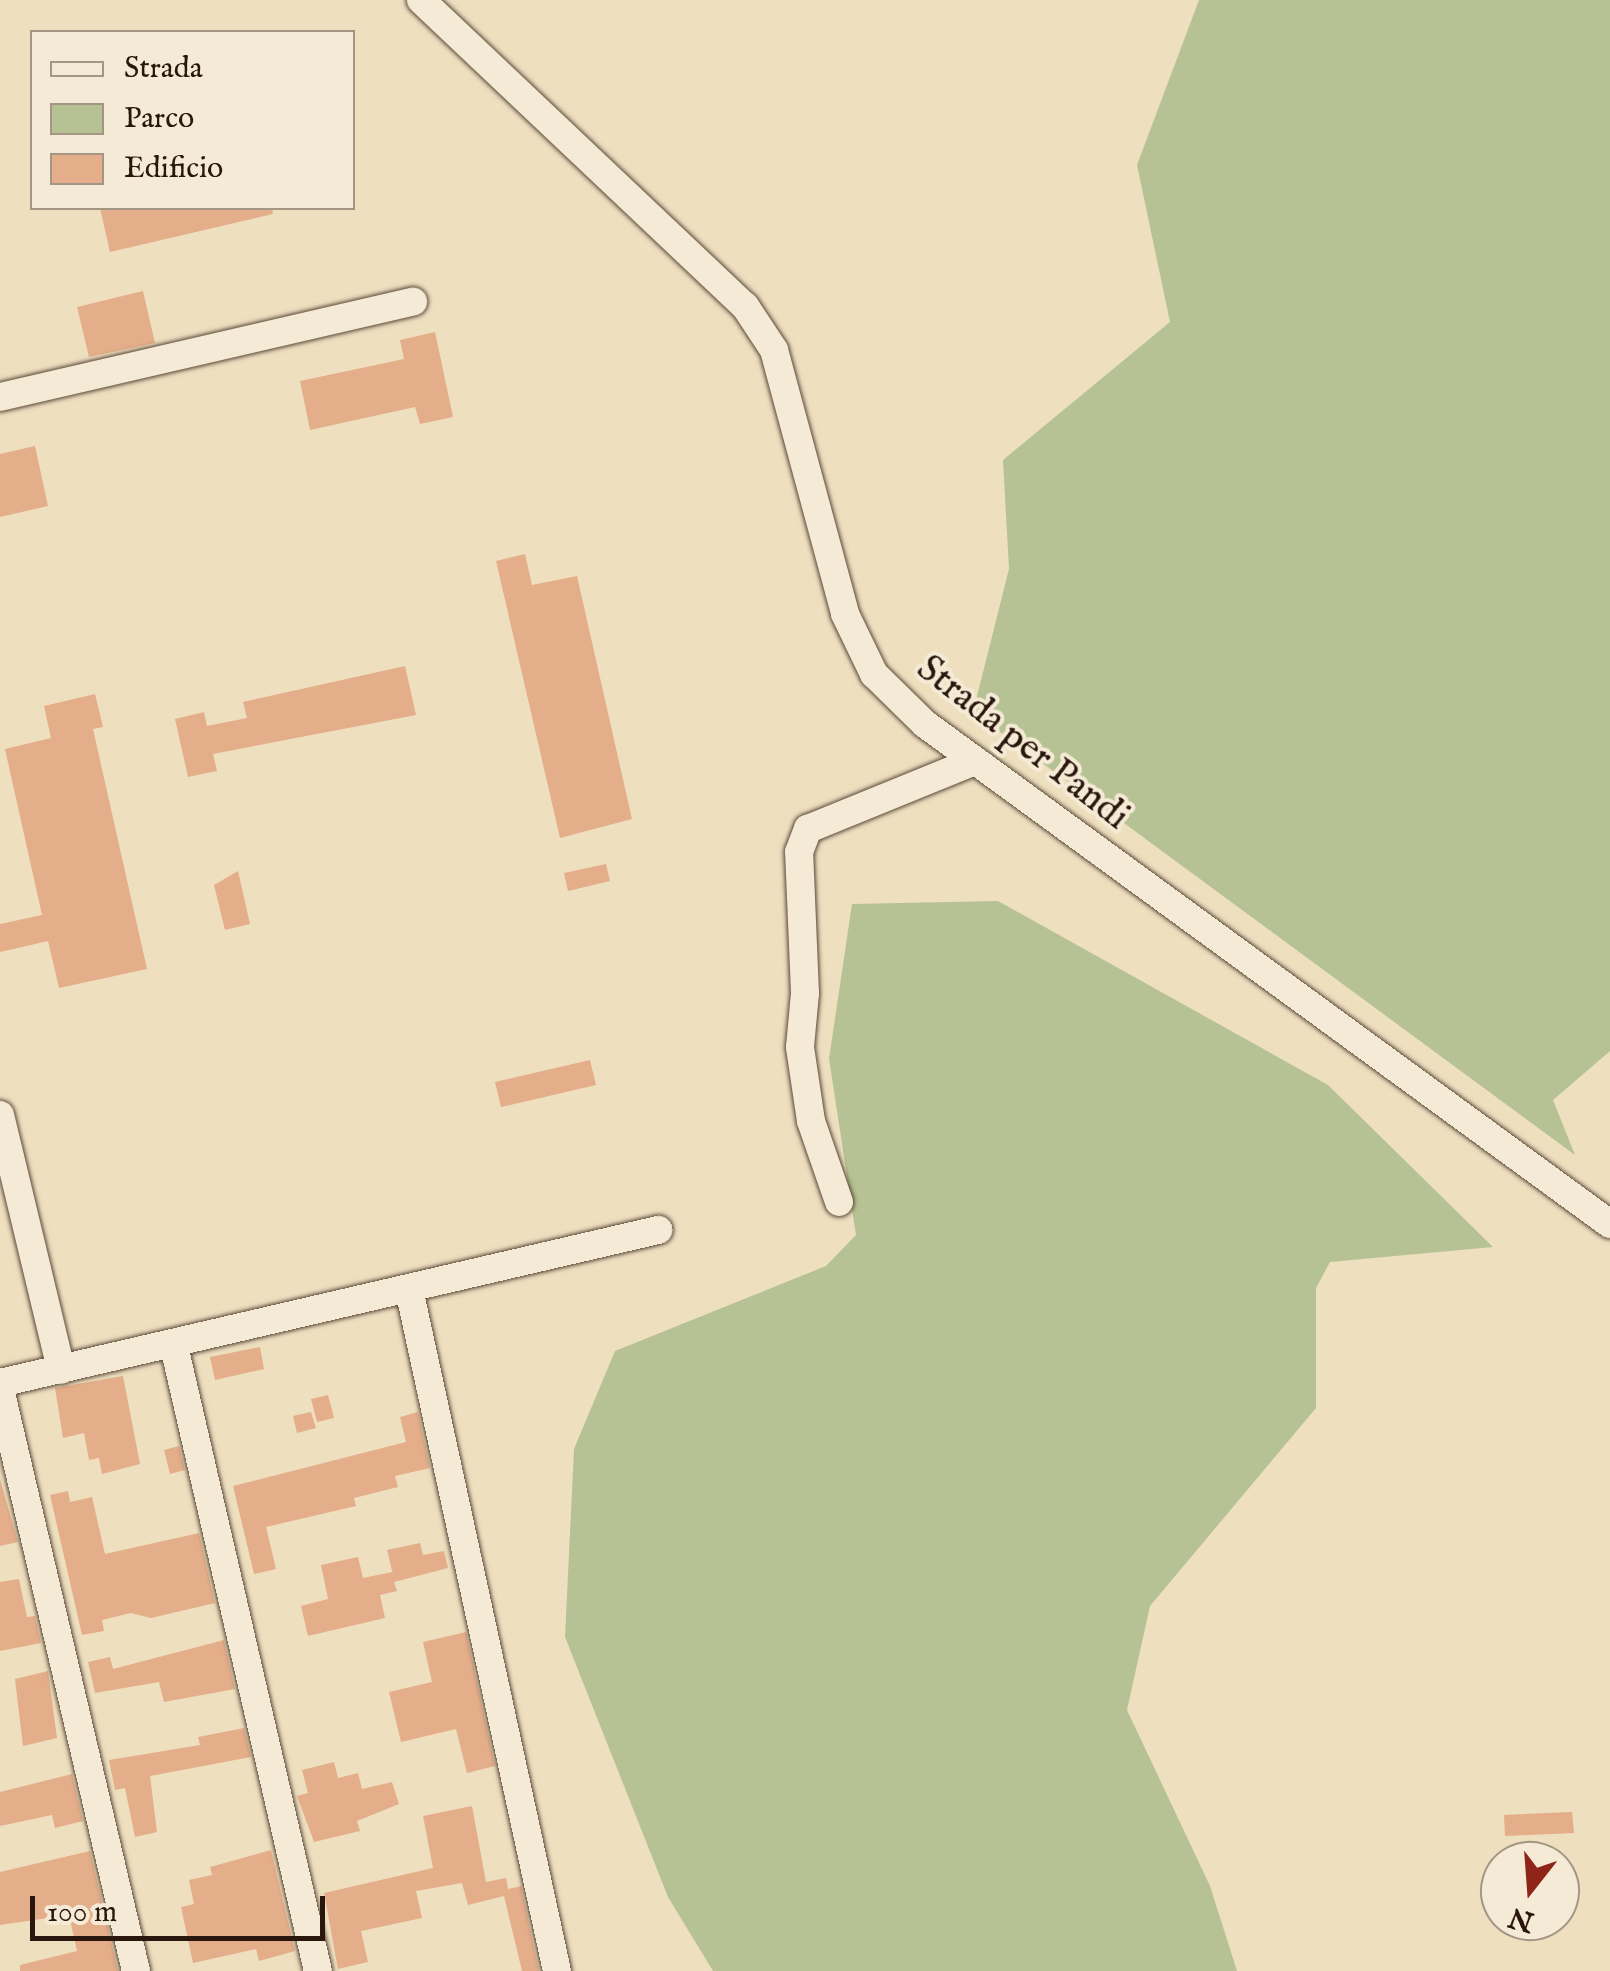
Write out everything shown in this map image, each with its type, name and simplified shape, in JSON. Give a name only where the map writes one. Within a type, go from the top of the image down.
[{"type":"street","name":"Strada per Pandi","points":[[421,0],[745,306],[774,350],[846,614],[874,674],[975,761],[1610,1224]]},
{"type":"street","points":[[0,397],[413,302]]},
{"type":"street","points":[[839,1202],[812,1121],[800,1047],[805,993],[799,852],[808,829],[975,761]]},
{"type":"street","points":[[0,1115],[10,1205],[62,1370]]},
{"type":"street","points":[[136,1971],[0,1386],[658,1230]]},
{"type":"street","points":[[409,1288],[557,1971]]},
{"type":"street","points":[[174,1346],[318,1971]]},
{"type":"green space","points":[[1199,0],[1610,0],[1610,1051],[1553,1100],[1575,1155],[973,712],[1009,569],[1003,460],[1170,322],[1137,165]]},
{"type":"green space","points":[[998,901],[1328,1085],[1493,1247],[1330,1262],[1316,1288],[1316,1408],[1150,1606],[1127,1710],[1210,1886],[1237,1971],[713,1971],[668,1897],[565,1637],[574,1449],[615,1351],[826,1266],[856,1235],[829,1059],[852,904]]},
{"type":"building","points":[[100,210],[272,210],[273,214],[110,252]]},
{"type":"building","points":[[143,291],[155,343],[89,357],[77,307]]},
{"type":"building","points":[[435,332],[453,417],[420,424],[415,407],[310,430],[300,381],[404,359],[400,340]]},
{"type":"building","points":[[35,446],[48,506],[0,517],[0,454]]},
{"type":"building","points":[[525,554],[532,585],[577,576],[632,819],[560,838],[496,561]]},
{"type":"building","points":[[405,666],[416,715],[213,754],[217,771],[188,777],[175,719],[204,712],[207,726],[247,718],[243,702]]},
{"type":"building","points":[[95,694],[103,727],[93,729],[147,969],[59,988],[48,941],[0,952],[0,924],[42,915],[5,749],[51,738],[44,706]]},
{"type":"building","points":[[606,864],[610,881],[568,891],[564,873]]},
{"type":"building","points":[[238,871],[250,924],[225,930],[214,885]]},
{"type":"building","points":[[590,1060],[596,1085],[501,1107],[495,1082]]},
{"type":"building","points":[[260,1347],[264,1369],[215,1380],[210,1357]]},
{"type":"building","points":[[123,1376],[140,1464],[102,1474],[99,1458],[89,1460],[84,1433],[63,1438],[55,1388]]},
{"type":"building","points":[[328,1395],[334,1418],[317,1422],[311,1399]]},
{"type":"building","points":[[311,1412],[316,1428],[297,1433],[293,1416]]},
{"type":"building","points":[[418,1412],[430,1468],[395,1476],[398,1487],[354,1498],[356,1506],[266,1527],[276,1569],[254,1574],[233,1486],[406,1442],[400,1417]]},
{"type":"building","points":[[179,1446],[185,1470],[170,1474],[164,1450]]},
{"type":"building","points":[[0,1479],[18,1542],[0,1546]]},
{"type":"building","points":[[68,1491],[70,1502],[92,1497],[105,1554],[199,1533],[215,1603],[151,1618],[131,1613],[102,1620],[104,1631],[82,1635],[50,1495]]},
{"type":"building","points":[[420,1543],[423,1555],[444,1551],[448,1568],[394,1582],[397,1591],[380,1595],[385,1618],[308,1636],[301,1606],[328,1599],[321,1565],[358,1557],[363,1578],[392,1572],[394,1579],[387,1550]]},
{"type":"building","points":[[19,1579],[27,1617],[35,1616],[41,1643],[0,1651],[0,1582]]},
{"type":"building","points":[[466,1632],[495,1766],[467,1773],[456,1729],[401,1742],[389,1692],[432,1682],[423,1642]]},
{"type":"building","points":[[224,1640],[235,1689],[164,1702],[159,1682],[95,1693],[88,1662],[110,1657],[113,1669]]},
{"type":"building","points":[[48,1671],[57,1738],[23,1746],[15,1679]]},
{"type":"building","points":[[244,1728],[251,1757],[150,1776],[157,1832],[135,1837],[125,1788],[115,1790],[109,1760],[200,1745],[198,1737]]},
{"type":"building","points":[[334,1762],[338,1778],[358,1773],[362,1789],[392,1782],[399,1804],[357,1821],[360,1831],[314,1842],[297,1796],[308,1793],[302,1770]]},
{"type":"building","points":[[72,1774],[83,1821],[55,1828],[52,1815],[0,1826],[0,1792]]},
{"type":"building","points":[[472,1806],[486,1882],[506,1878],[508,1889],[521,1886],[539,1971],[522,1971],[504,1896],[468,1905],[462,1883],[416,1891],[422,1918],[361,1931],[368,1962],[338,1969],[324,1893],[433,1868],[423,1816]]},
{"type":"building","points":[[1572,1812],[1574,1833],[1505,1836],[1504,1815]]},
{"type":"building","points":[[271,1850],[295,1951],[259,1961],[256,1949],[193,1963],[181,1907],[194,1904],[189,1880],[212,1875],[210,1867]]},
{"type":"building","points":[[90,1851],[118,1971],[20,1971],[20,1965],[77,1951],[69,1915],[0,1925],[0,1872]]}]
